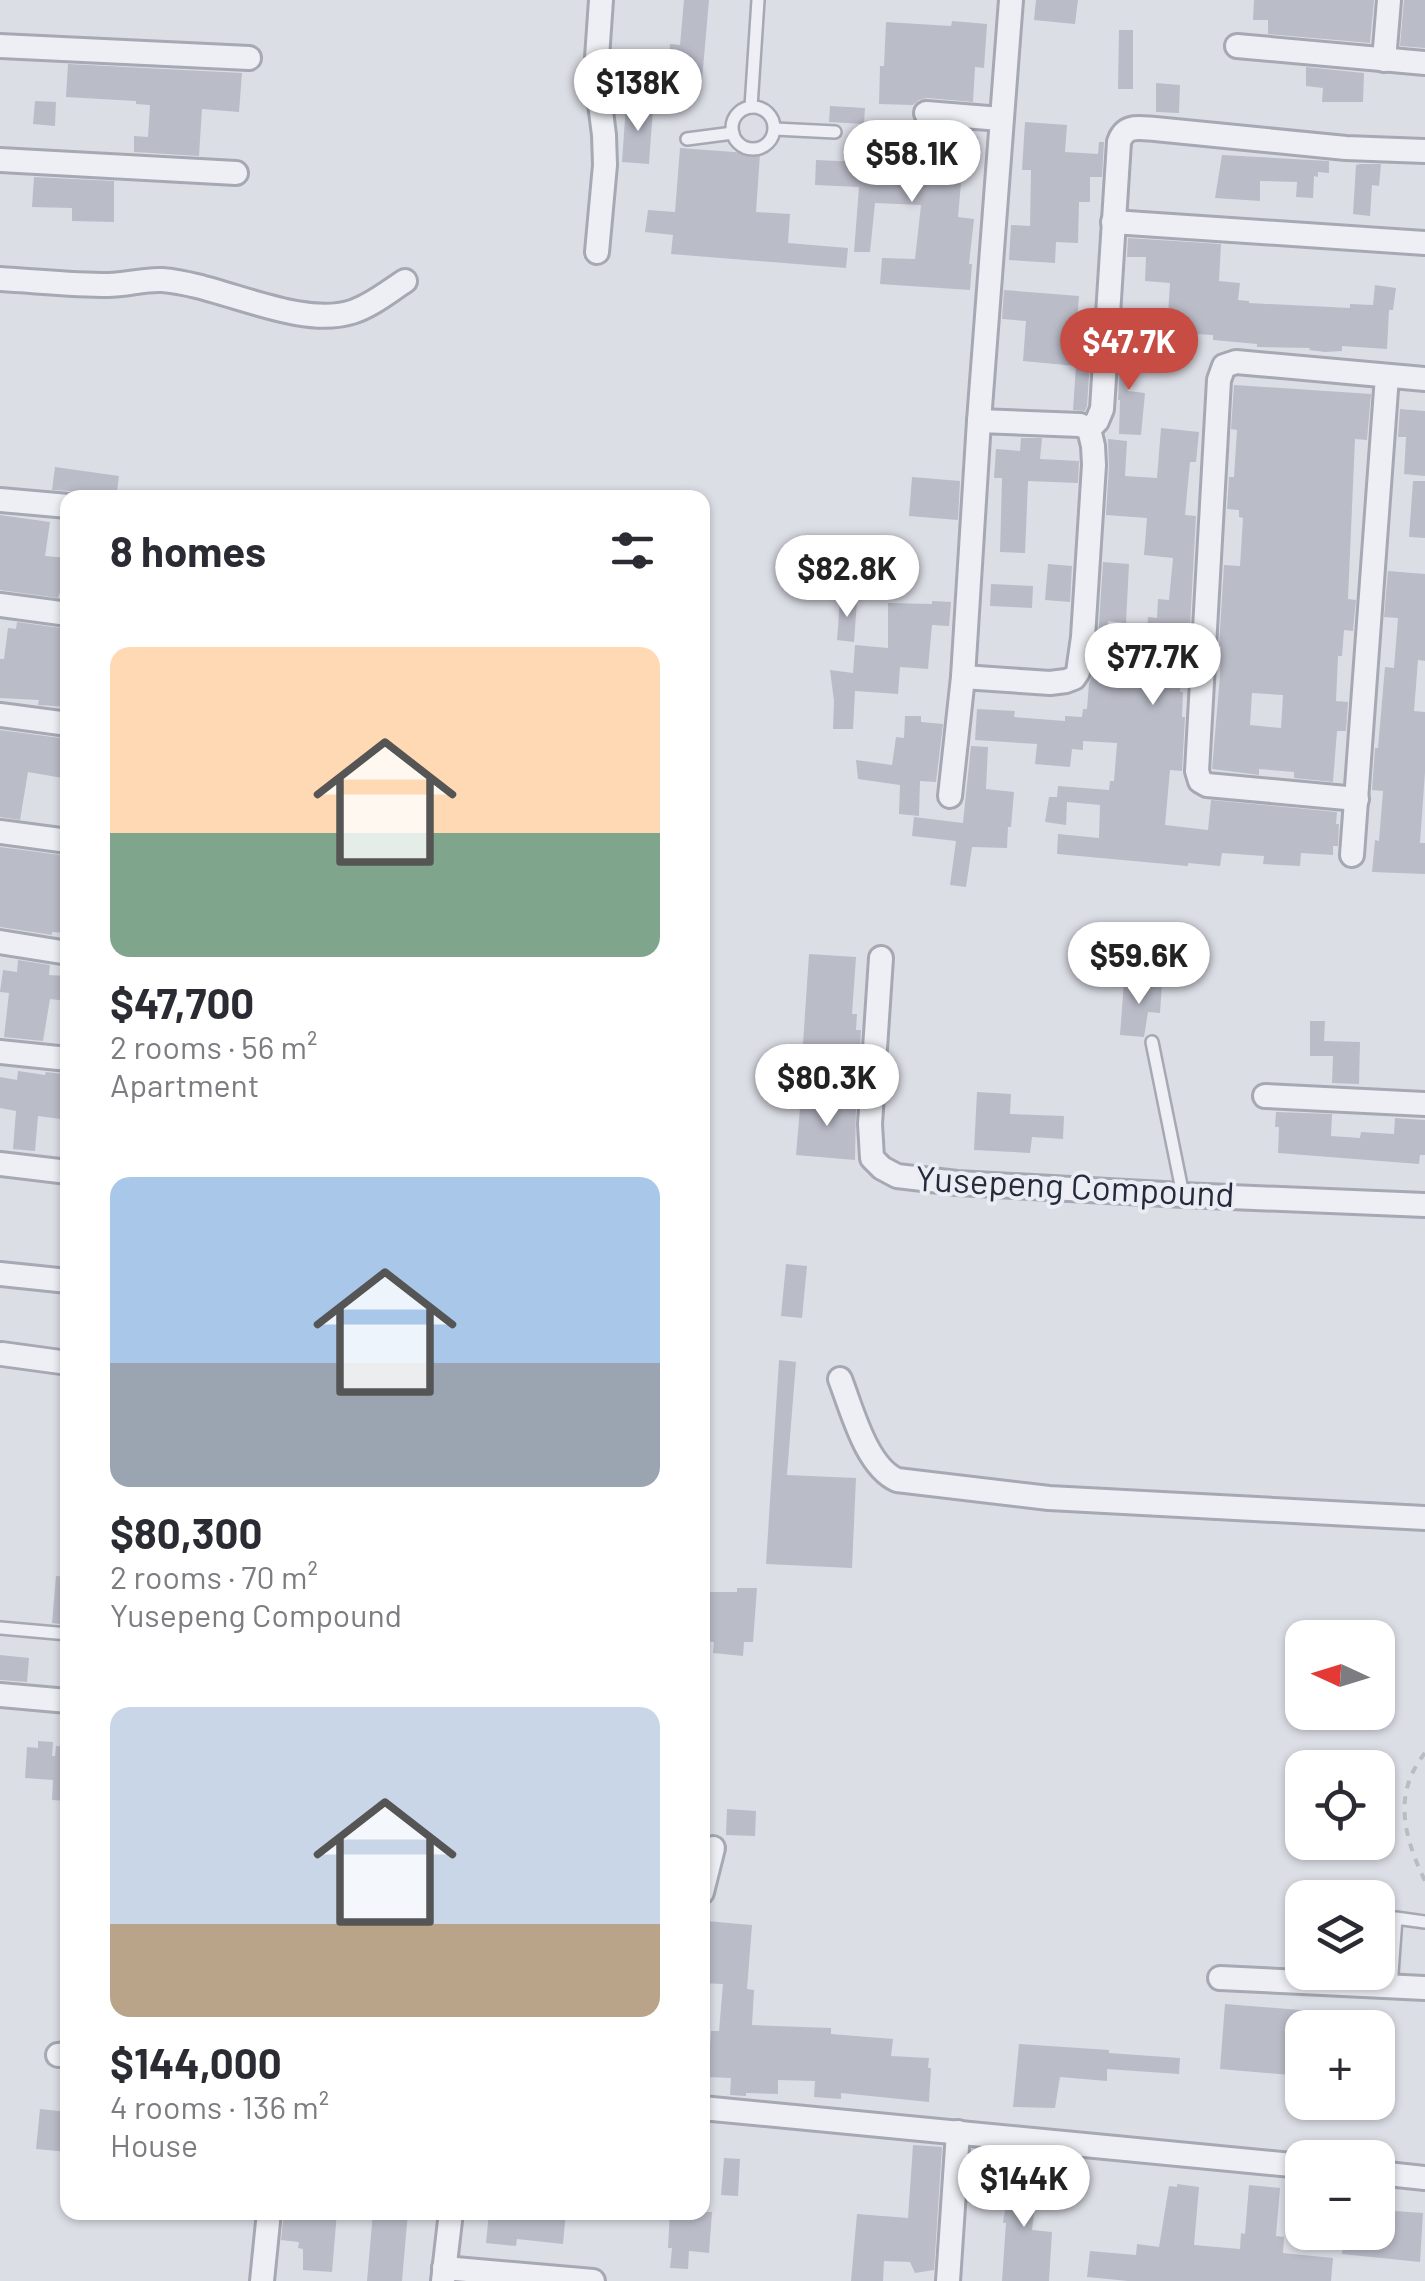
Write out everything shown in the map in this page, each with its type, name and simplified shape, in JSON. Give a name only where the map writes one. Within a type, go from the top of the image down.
[{"type":"street","points":[[597,252],[604,165],[596,72],[601,0]]},
{"type":"street","points":[[950,796],[963,677],[1012,0]]},
{"type":"street","points":[[1384,60],[1389,0]]},
{"type":"street","points":[[0,46],[249,58]]},
{"type":"street","points":[[1237,46],[1425,63]]},
{"type":"street","points":[[926,113],[1001,119]]},
{"type":"street","points":[[1089,429],[1102,409],[1119,142],[1128,129],[1425,151]]},
{"type":"street","points":[[0,160],[236,173]]},
{"type":"street","points":[[1114,222],[1425,243]]},
{"type":"street","points":[[0,279],[108,285],[162,280],[312,315],[333,316],[360,309],[405,281]]},
{"type":"street","points":[[1357,799],[1207,784],[1200,781],[1196,771],[1219,380],[1224,366],[1236,362],[1425,380]]},
{"type":"street","points":[[1352,854],[1388,376]]},
{"type":"street","points":[[979,421],[1068,424],[1089,429]]},
{"type":"street","points":[[963,677],[1050,683],[1066,681],[1078,672],[1084,638],[1094,466],[1089,429]]},
{"type":"street","points":[[0,500],[60,505]]},
{"type":"street","points":[[0,604],[60,613]]},
{"type":"street","points":[[0,715],[60,723]]},
{"type":"street","points":[[0,832],[60,839]]},
{"type":"street","points":[[0,942],[60,951]]},
{"type":"street","name":"Yusepeng Compound","points":[[881,958],[870,1124],[872,1158],[897,1176],[1184,1196],[1425,1205]]},
{"type":"street","points":[[0,1052],[60,1059]]},
{"type":"street","points":[[1265,1096],[1425,1104]]},
{"type":"street","points":[[0,1164],[60,1171]]},
{"type":"street","points":[[0,1274],[60,1280]]},
{"type":"street","points":[[2,1354],[60,1362]]},
{"type":"street","points":[[840,1379],[872,1459],[897,1480],[1050,1498],[1425,1518]]},
{"type":"street","points":[[0,1695],[60,1701]]},
{"type":"street","points":[[710,1860],[713,1848]]},
{"type":"street","points":[[1220,1978],[1285,1981]]},
{"type":"street","points":[[1395,1987],[1425,1988]]},
{"type":"street","points":[[710,2109],[1285,2164]]},
{"type":"street","points":[[948,2281],[958,2132]]},
{"type":"street","points":[[1395,2175],[1425,2178]]},
{"type":"street","points":[[262,2281],[268,2220]]},
{"type":"street","points":[[450,2220],[444,2274],[592,2281]]},
{"type":"lane","points":[[752,107],[758,0]]},
{"type":"lane","points":[[763,109],[772,118],[775,129],[771,141],[762,148],[750,149],[739,144],[733,133],[733,121],[740,111],[763,109]]},
{"type":"lane","points":[[775,129],[835,132]]},
{"type":"lane","points":[[688,139],[733,133]]},
{"type":"lane","points":[[1152,1042],[1184,1196]]},
{"type":"lane","points":[[0,1628],[60,1633]]},
{"type":"lane","points":[[1395,1932],[1396,1918],[1425,1922]]},
{"type":"path","points":[[1425,1753],[1412,1769],[1404,1800],[1406,1830],[1425,1880]]},
{"type":"building","points":[[684,0],[709,0],[701,91],[667,88],[670,44],[680,45]]},
{"type":"building","points":[[1036,0],[1078,0],[1075,24],[1034,20]]},
{"type":"building","points":[[1254,0],[1374,0],[1370,43],[1268,34],[1268,20],[1253,20]]},
{"type":"building","points":[[1404,0],[1425,0],[1425,48],[1400,46]]},
{"type":"building","points":[[952,21],[987,24],[984,68],[975,67],[973,102],[927,98],[913,105],[879,104],[886,22],[951,26]]},
{"type":"building","points":[[1119,30],[1133,30],[1133,89],[1118,89]]},
{"type":"building","points":[[68,64],[242,73],[239,112],[202,109],[199,156],[134,152],[134,136],[148,137],[150,105],[66,97]]},
{"type":"building","points":[[1306,67],[1364,73],[1363,102],[1322,102],[1323,88],[1306,86]]},
{"type":"building","points":[[1156,83],[1180,85],[1179,113],[1156,112]]},
{"type":"building","points":[[35,101],[56,102],[55,126],[33,124]]},
{"type":"building","points":[[626,105],[653,107],[649,164],[622,162]]},
{"type":"building","points":[[830,106],[865,108],[864,124],[829,122]]},
{"type":"building","points":[[1025,122],[1067,125],[1065,152],[1098,154],[1099,142],[1104,142],[1102,177],[1090,177],[1090,202],[1079,202],[1078,243],[1056,242],[1055,263],[1009,260],[1011,225],[1030,226],[1031,170],[1022,170]]},
{"type":"building","points":[[863,129],[912,132],[910,166],[941,169],[943,135],[978,137],[976,160],[963,160],[958,217],[974,219],[970,290],[880,284],[882,258],[915,259],[921,205],[875,203],[870,252],[854,252],[859,187],[815,185],[816,160],[861,162]]},
{"type":"building","points":[[680,148],[760,154],[756,212],[790,214],[788,243],[848,248],[846,268],[671,254],[673,235],[645,232],[648,210],[675,212]]},
{"type":"building","points":[[1222,155],[1329,161],[1329,173],[1318,172],[1318,177],[1314,176],[1313,198],[1296,197],[1297,182],[1260,181],[1260,201],[1215,198]]},
{"type":"building","points":[[1381,164],[1379,186],[1372,185],[1370,216],[1353,214],[1356,165]]},
{"type":"building","points":[[34,177],[114,181],[114,222],[72,221],[72,208],[32,207]]},
{"type":"building","points":[[1128,238],[1221,244],[1219,281],[1240,283],[1238,300],[1249,303],[1350,308],[1350,304],[1373,305],[1375,285],[1396,288],[1393,310],[1389,310],[1387,349],[1342,346],[1342,351],[1325,352],[1257,347],[1213,340],[1213,335],[1178,333],[1177,346],[1153,344],[1155,329],[1167,330],[1170,283],[1145,281],[1146,257],[1127,257]]},
{"type":"building","points":[[1004,290],[1079,296],[1075,346],[1091,347],[1085,411],[1073,410],[1076,366],[1023,361],[1026,321],[1002,319]]},
{"type":"building","points":[[1122,332],[1133,333],[1128,391],[1145,393],[1141,435],[1119,434]]},
{"type":"building","points":[[1234,385],[1371,394],[1367,440],[1355,439],[1348,599],[1356,600],[1353,631],[1344,630],[1342,656],[1338,656],[1336,701],[1348,702],[1346,731],[1337,731],[1333,782],[1294,778],[1294,772],[1259,769],[1259,775],[1212,769],[1224,565],[1240,566],[1243,518],[1239,517],[1239,510],[1227,509],[1237,430],[1231,429]],"holes":[[[1252,693],[1283,695],[1281,728],[1250,725]]]},
{"type":"building","points":[[1400,409],[1425,411],[1425,476],[1404,474],[1406,437],[1398,437]]},
{"type":"building","points":[[1161,428],[1199,432],[1196,462],[1190,462],[1185,515],[1196,516],[1189,644],[1183,644],[1180,692],[1185,717],[1182,771],[1170,770],[1165,825],[1208,830],[1211,800],[1337,812],[1338,846],[1333,846],[1333,855],[1301,853],[1300,866],[1263,864],[1264,856],[1222,853],[1220,866],[1188,866],[1057,854],[1058,834],[1099,838],[1100,805],[1067,802],[1066,825],[1045,822],[1049,797],[1057,797],[1058,786],[1109,790],[1110,781],[1114,781],[1117,743],[1083,741],[1083,750],[1072,749],[1070,767],[1035,764],[1037,744],[975,740],[977,709],[1015,711],[1014,717],[1065,721],[1065,716],[1082,717],[1083,709],[1087,709],[1098,639],[1103,562],[1129,564],[1126,623],[1108,621],[1103,661],[1111,661],[1109,684],[1144,686],[1148,617],[1157,618],[1158,599],[1169,600],[1173,558],[1144,555],[1147,518],[1106,515],[1108,439],[1127,441],[1125,476],[1157,478]]},
{"type":"building","points":[[1021,438],[1042,438],[1040,459],[1079,461],[1078,483],[1028,481],[1025,553],[1000,552],[1002,478],[994,478],[996,449],[1020,451]]},
{"type":"building","points":[[55,467],[119,476],[117,490],[52,490]]},
{"type":"building","points":[[912,477],[960,481],[958,520],[909,516]]},
{"type":"building","points":[[1413,481],[1425,481],[1425,538],[1409,537]]},
{"type":"building","points":[[0,515],[50,522],[45,556],[60,557],[58,598],[0,590]]},
{"type":"building","points":[[855,543],[879,545],[875,582],[852,580]]},
{"type":"building","points":[[1048,564],[1072,566],[1070,602],[1045,600]]},
{"type":"building","points":[[1388,571],[1425,574],[1425,661],[1418,660],[1414,711],[1425,712],[1420,843],[1425,843],[1425,874],[1372,872],[1383,791],[1372,790],[1375,748],[1385,667],[1394,668],[1398,618],[1384,617]]},
{"type":"building","points":[[991,584],[1033,586],[1032,608],[990,606]]},
{"type":"building","points":[[840,599],[857,601],[854,642],[837,640]]},
{"type":"building","points":[[951,602],[949,626],[932,625],[928,669],[900,667],[898,694],[855,691],[853,729],[833,729],[830,670],[853,673],[855,645],[888,648],[888,603]]},
{"type":"building","points":[[17,622],[60,628],[60,706],[38,705],[39,700],[0,698],[0,659],[4,659],[8,628],[16,629]]},
{"type":"building","points":[[905,716],[921,716],[921,722],[943,724],[936,782],[920,781],[919,816],[899,814],[900,785],[858,779],[856,760],[892,765],[896,737],[904,738]]},
{"type":"building","points":[[0,730],[60,738],[60,778],[28,772],[20,820],[0,817]]},
{"type":"building","points":[[971,746],[988,747],[986,789],[1014,792],[1007,848],[972,847],[966,887],[950,885],[956,841],[912,836],[914,817],[963,823]]},
{"type":"building","points":[[0,847],[60,855],[60,932],[52,935],[0,927]]},
{"type":"building","points":[[809,954],[856,957],[852,1014],[857,1014],[856,1030],[861,1030],[860,1047],[803,1044]]},
{"type":"building","points":[[18,960],[50,965],[49,975],[60,976],[60,1000],[50,999],[43,1041],[4,1037],[9,993],[0,992],[3,970],[17,972]]},
{"type":"building","points":[[1124,982],[1162,984],[1160,1013],[1148,1012],[1144,1037],[1120,1035]]},
{"type":"building","points":[[1310,1021],[1325,1021],[1324,1041],[1360,1042],[1359,1084],[1332,1083],[1333,1056],[1310,1056]]},
{"type":"building","points":[[18,1071],[60,1074],[60,1119],[38,1116],[35,1151],[13,1149],[16,1111],[0,1108],[0,1077],[17,1080]]},
{"type":"building","points":[[977,1092],[1011,1094],[1010,1114],[1064,1116],[1063,1139],[1032,1137],[1030,1153],[974,1150]]},
{"type":"building","points":[[801,1096],[856,1102],[855,1160],[796,1155]]},
{"type":"building","points":[[1276,1112],[1332,1114],[1331,1136],[1360,1138],[1361,1132],[1394,1134],[1395,1118],[1425,1120],[1425,1155],[1420,1155],[1419,1164],[1278,1153]]},
{"type":"building","points":[[786,1264],[807,1266],[802,1318],[781,1316]]},
{"type":"building","points":[[779,1360],[796,1362],[787,1475],[856,1478],[852,1568],[766,1564]]},
{"type":"building","points":[[56,1576],[60,1576],[60,1624],[52,1623]]},
{"type":"building","points":[[737,1588],[757,1588],[753,1642],[744,1642],[743,1656],[713,1653],[710,1592],[737,1592]]},
{"type":"building","points":[[0,1655],[29,1658],[27,1682],[0,1680]]},
{"type":"building","points":[[38,1741],[53,1742],[55,1756],[56,1746],[60,1746],[60,1800],[52,1800],[53,1780],[25,1778],[27,1747],[38,1748]]},
{"type":"building","points":[[727,1809],[756,1811],[755,1836],[726,1835]]},
{"type":"building","points":[[710,1921],[752,1925],[747,1989],[754,1990],[752,2025],[831,2028],[831,2034],[893,2039],[891,2056],[929,2058],[929,2102],[841,2093],[841,2099],[814,2097],[815,2081],[778,2080],[778,2094],[730,2095],[731,2078],[710,2077],[711,2031],[719,2031],[723,1984],[710,1983]]},
{"type":"building","points":[[1225,2004],[1300,2010],[1285,2010],[1285,2075],[1220,2069]]},
{"type":"building","points":[[1019,2044],[1180,2058],[1179,2074],[1107,2069],[1107,2081],[1060,2077],[1055,2108],[1013,2107]]},
{"type":"building","points":[[40,2109],[60,2111],[60,2151],[36,2149]]},
{"type":"building","points":[[913,2145],[942,2147],[934,2270],[915,2273],[910,2262],[884,2261],[883,2281],[851,2281],[857,2214],[908,2218]]},
{"type":"building","points":[[1014,2154],[1030,2156],[1027,2180],[1038,2181],[1032,2230],[1052,2232],[1049,2281],[1002,2281],[1003,2223]]},
{"type":"building","points":[[724,2158],[740,2159],[738,2196],[721,2195]]},
{"type":"building","points":[[1249,2185],[1280,2188],[1276,2236],[1284,2237],[1283,2253],[1333,2258],[1331,2281],[1128,2281],[1087,2277],[1090,2251],[1136,2255],[1137,2244],[1159,2247],[1169,2186],[1199,2187],[1194,2245],[1240,2249]]},
{"type":"building","points":[[1395,2211],[1423,2213],[1420,2262],[1342,2254],[1342,2250],[1395,2250]]},
{"type":"building","points":[[712,2212],[709,2253],[689,2251],[688,2269],[670,2268],[672,2248],[668,2248],[670,2220],[710,2220]]},
{"type":"building","points":[[283,2220],[336,2220],[332,2272],[303,2270],[299,2242],[281,2240]]},
{"type":"building","points":[[372,2220],[407,2220],[402,2281],[367,2281]]},
{"type":"building","points":[[488,2220],[565,2220],[563,2244],[517,2239],[516,2246],[486,2243]]}]
